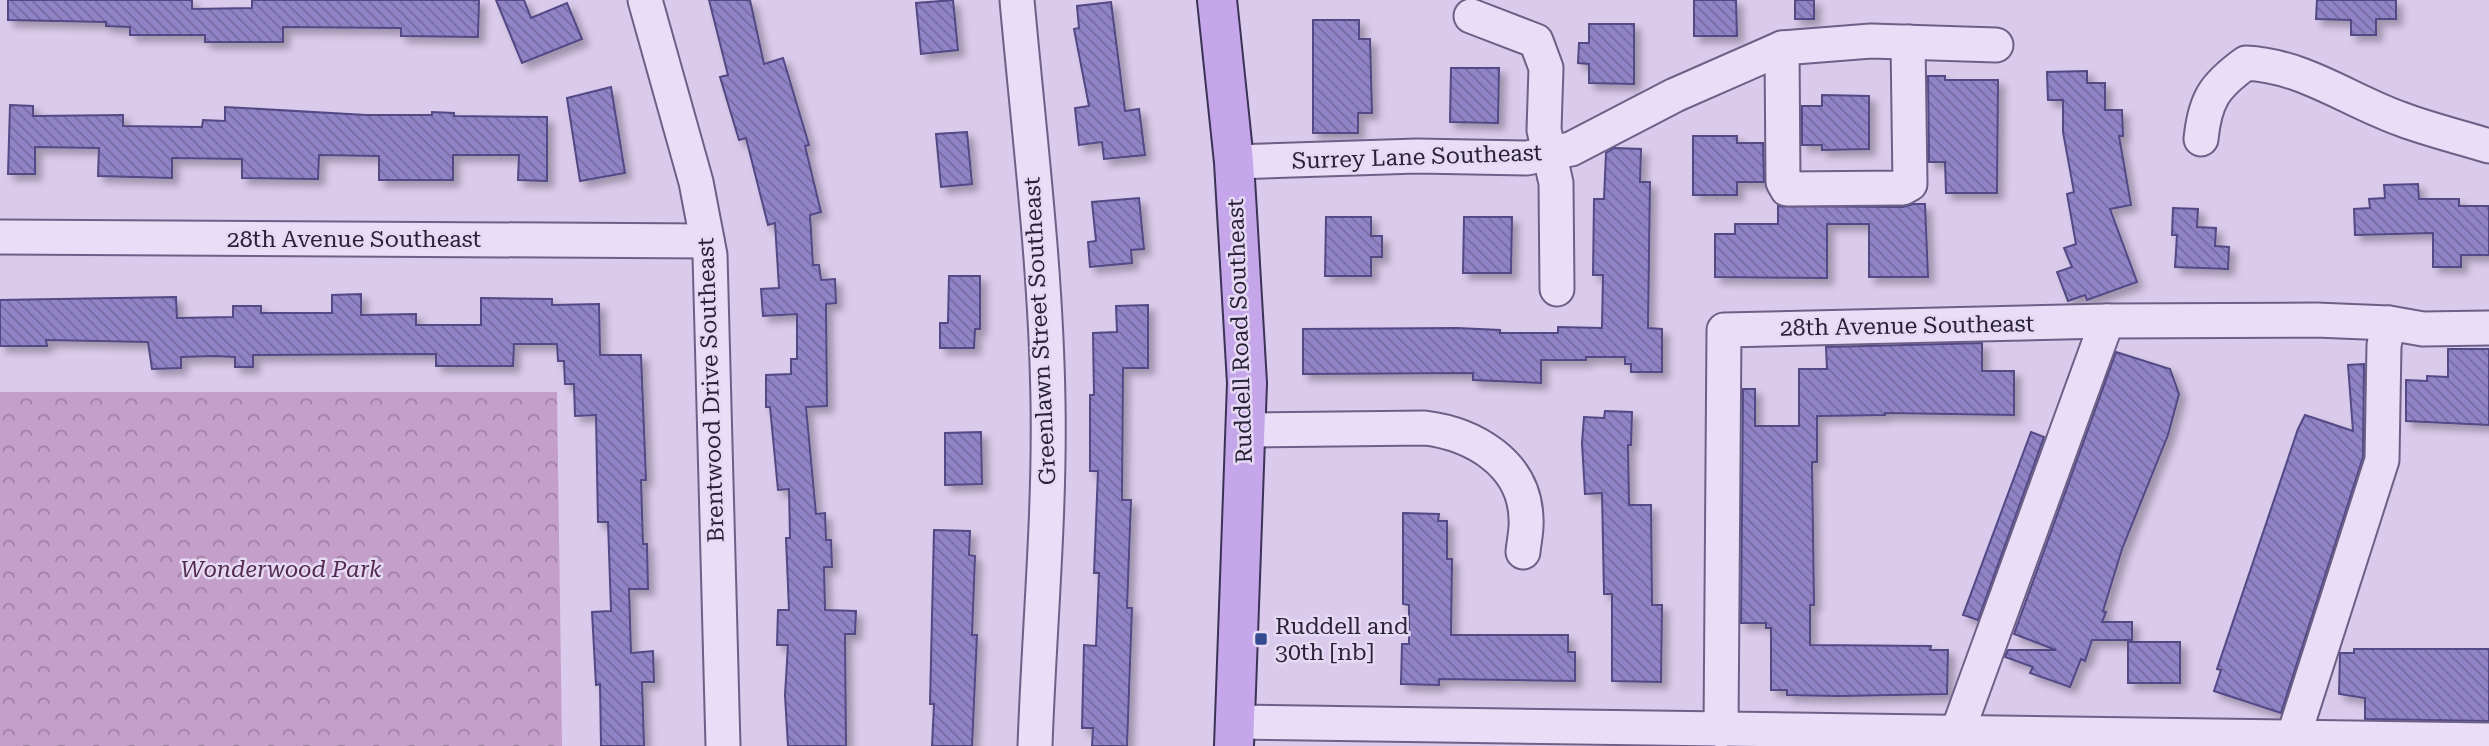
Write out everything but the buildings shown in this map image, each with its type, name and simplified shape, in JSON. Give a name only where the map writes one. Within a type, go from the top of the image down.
[{"type":"main road","name":"Ruddell Road Southeast","points":[[1217,0],[1234,162],[1247,430],[1235,734]]},
{"type":"street","name":"Brentwood Drive Southeast","points":[[645,0],[696,182],[708,241],[723,746]]},
{"type":"street","name":"Greenlawn Street Southeast","points":[[1017,0],[1042,267],[1048,399],[1048,495],[1035,746]]},
{"type":"street","points":[[1471,16],[1536,41],[1546,68],[1544,130],[1556,183],[1556,289]]},
{"type":"street","name":"Surrey Lane Southeast","points":[[1234,162],[1417,156],[1527,158],[1571,149],[1675,95],[1782,48],[1871,41],[1996,45]]},
{"type":"street","points":[[1782,48],[1783,182],[1787,189],[1903,188],[1910,184],[1908,42]]},
{"type":"street","points":[[2201,139],[2203,115],[2211,95],[2246,63],[2267,64],[2299,73],[2400,119],[2489,146]]},
{"type":"street","name":"28th Avenue Southeast","points":[[0,237],[708,241]]},
{"type":"street","name":"28th Avenue Southeast","points":[[1721,730],[1724,330],[2106,321],[2389,323],[2423,329],[2489,328]]},
{"type":"street","points":[[1957,733],[2106,321]]},
{"type":"street","points":[[2293,738],[2382,460],[2384,345],[2389,323]]},
{"type":"street","points":[[1247,430],[1425,428],[1449,431],[1474,441],[1496,456],[1511,474],[1524,498],[1527,520],[1522,552]]},
{"type":"street","points":[[1235,734],[1721,730],[2489,740]]},
{"type":"green space","name":"Wonderwood Park","points":[[0,392],[557,392],[562,746],[0,746]]},
{"type":"place","name":"Ruddell and 30th [nb]","points":[[1261,639]]}]
